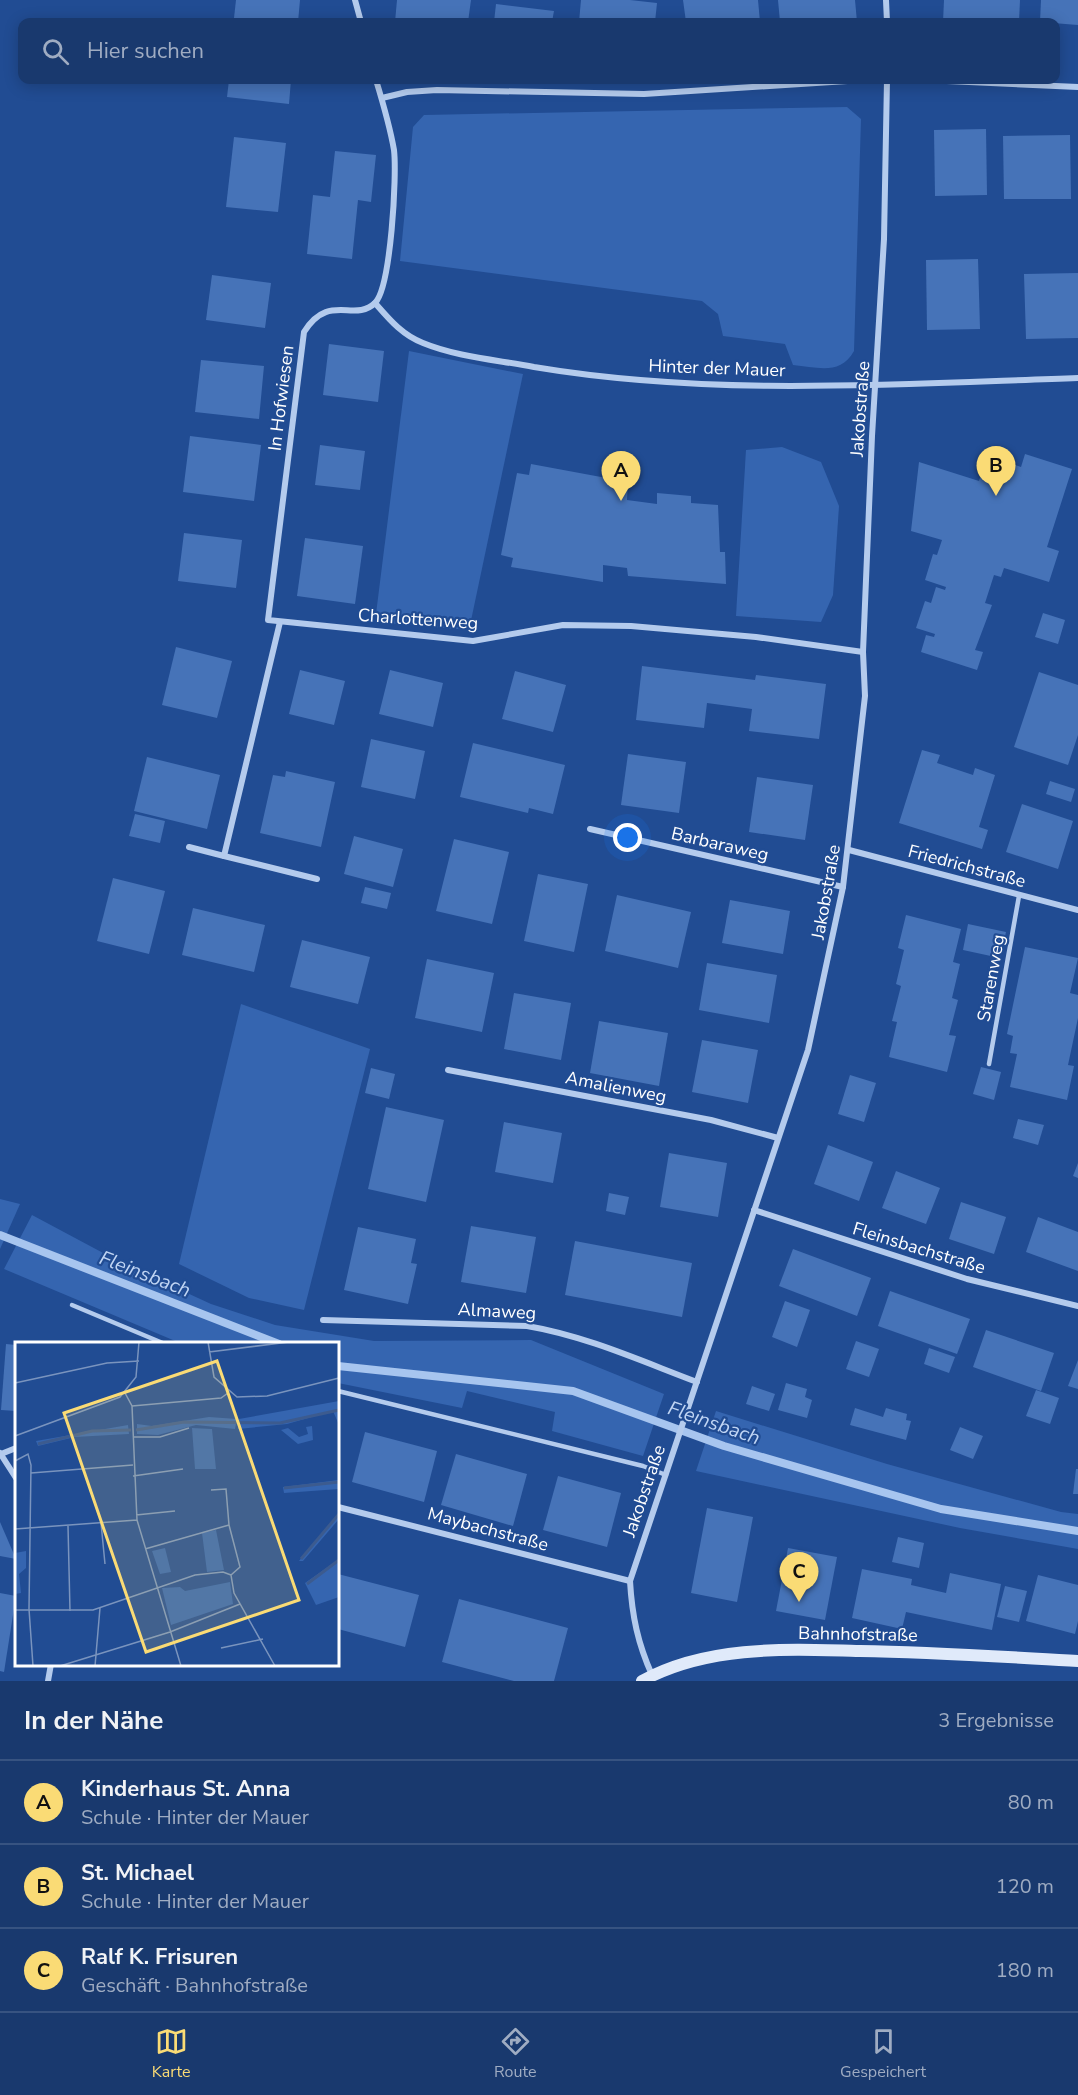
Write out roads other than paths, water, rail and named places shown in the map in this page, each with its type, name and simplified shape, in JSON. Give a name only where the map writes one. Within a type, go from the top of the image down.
[{"type":"street","points":[[355,0],[360,18]]},
{"type":"street","points":[[886,0],[886,18]]},
{"type":"street","points":[[375,303],[385,283],[395,185],[394,152],[377,84]]},
{"type":"street","points":[[382,98],[407,92],[437,90],[644,94],[800,84]]},
{"type":"street","name":"Jakobstraße","points":[[647,1678],[637,1636],[630,1581],[808,1050],[849,850],[865,696],[863,652],[884,239],[887,84]]},
{"type":"street","points":[[1012,84],[1078,87]]},
{"type":"street","name":"Hinter der Mauer","points":[[375,303],[394,327],[422,343],[482,358],[604,379],[793,387],[1078,378]]},
{"type":"street","name":"In Hofwiesen","points":[[280,622],[268,620],[304,332],[312,320],[325,310],[364,308],[375,303]]},
{"type":"street","points":[[224,856],[280,622]]},
{"type":"street","name":"Charlottenweg","points":[[280,622],[473,641],[563,625],[631,626],[756,637],[863,652]]},
{"type":"street","name":"Barbaraweg","points":[[590,829],[843,886]]},
{"type":"street","points":[[189,847],[317,879]]},
{"type":"street","name":"Friedrichstraße","points":[[849,850],[1078,910]]},
{"type":"street","name":"Amalienweg","points":[[447,1070],[711,1120],[778,1138]]},
{"type":"street","name":"Fleinsbachstraße","points":[[754,1210],[967,1279],[1078,1306]]},
{"type":"street","name":"Almaweg","points":[[323,1320],[527,1326],[583,1340],[697,1383]]},
{"type":"street","points":[[15,1448],[1,1454],[15,1476]]},
{"type":"street","name":"Maybachstraße","points":[[339,1506],[630,1581]]},
{"type":"street","name":"Bahnhofstraße","points":[[647,1678],[686,1663],[764,1651],[885,1651],[1078,1660]]},
{"type":"street","points":[[48,1681],[51,1666]]},
{"type":"lane","name":"Starenweg","points":[[990,1064],[1019,896]]},
{"type":"lane","points":[[72,1305],[160,1342]]},
{"type":"lane","points":[[339,1391],[644,1466],[666,1475]]},
{"type":"waterway","name":"Fleinsbach","points":[[0,1235],[274,1342]]},
{"type":"waterway","name":"Fleinsbach","points":[[339,1366],[573,1391],[724,1446],[941,1509],[1078,1531]]},
{"type":"place","name":"St. Michael","points":[[996,496]]},
{"type":"place","name":"Kinderhaus St. Anna","points":[[621,501]]},
{"type":"place","name":"Ralf K. Frisuren","points":[[799,1602]]}]
